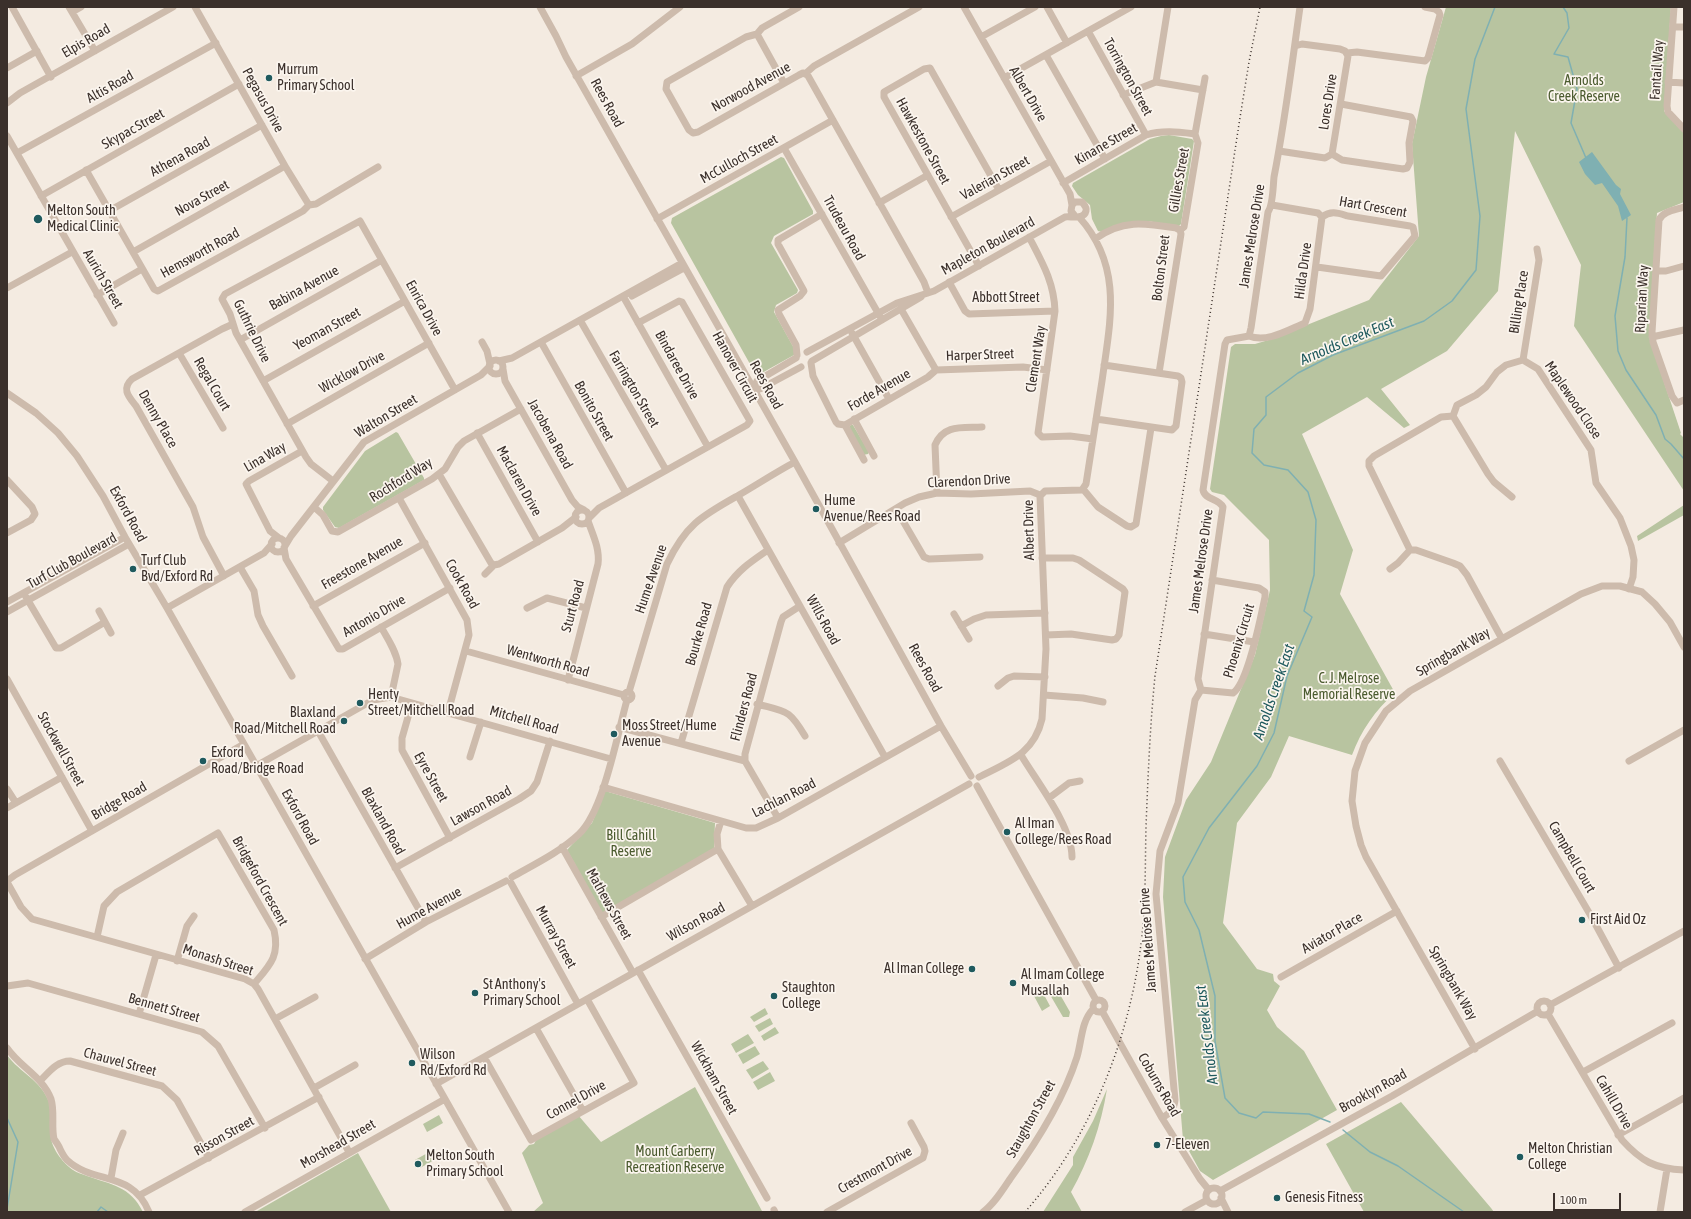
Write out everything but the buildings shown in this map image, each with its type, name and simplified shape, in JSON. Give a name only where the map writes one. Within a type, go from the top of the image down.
[{"type":"street","points":[[12,7],[51,77]]},
{"type":"street","points":[[80,7],[71,9],[95,51]]},
{"type":"street","name":"Elpis Road","points":[[9,100],[173,7]]},
{"type":"street","name":"Pegasus Drive","points":[[196,7],[285,166],[309,205]]},
{"type":"street","name":"Rees Road","points":[[540,7],[576,76],[795,462],[941,726],[971,776]]},
{"type":"street","points":[[784,83],[757,34],[762,28],[787,10],[799,7]]},
{"type":"street","points":[[805,74],[814,66],[919,7]]},
{"type":"street","name":"Albert Drive","points":[[964,7],[1070,194],[1074,205],[1085,205],[1074,216]]},
{"type":"street","points":[[981,37],[1035,7]]},
{"type":"street","points":[[1047,7],[1066,43]]},
{"type":"street","points":[[1004,78],[1131,7]]},
{"type":"street","points":[[1156,82],[1168,7]]},
{"type":"street","name":"James Melrose Drive","points":[[1162,1118],[1170,1113],[1174,1106],[1175,1100],[1156,904],[1157,878],[1160,851],[1177,806],[1182,785],[1195,700],[1201,690],[1198,679],[1223,507],[1219,502],[1205,495],[1203,490],[1223,349],[1227,340],[1249,336],[1268,212],[1272,205],[1271,194],[1279,151],[1300,7]]},
{"type":"street","points":[[1295,46],[1302,44],[1340,49],[1347,53],[1357,52],[1425,61],[1428,58],[1440,15],[1435,9],[1425,7]]},
{"type":"street","name":"Fantail Way","points":[[1674,7],[1667,106],[1668,112],[1684,129]]},
{"type":"street","points":[[576,76],[632,44],[678,8]]},
{"type":"street","points":[[1673,27],[1684,27]]},
{"type":"street","name":"Torrington Street","points":[[1088,31],[1146,135]]},
{"type":"street","name":"Norwood Avenue","points":[[757,34],[746,37],[670,80],[666,84],[666,89],[689,130],[695,133],[799,74],[805,74],[808,76],[925,284],[925,294]]},
{"type":"street","name":"Altis Road","points":[[17,153],[216,43]]},
{"type":"street","points":[[7,68],[37,51]]},
{"type":"street","name":"Lores Drive","points":[[1332,154],[1341,104],[1348,56],[1347,53]]},
{"type":"street","points":[[1046,55],[1105,159]]},
{"type":"street","name":"Hawkestone Street","points":[[978,266],[883,95],[886,90],[928,67],[999,190]]},
{"type":"street","points":[[1195,134],[1205,78]]},
{"type":"street","points":[[1123,95],[1156,82],[1203,90]]},
{"type":"street","points":[[1668,82],[1684,83]]},
{"type":"street","name":"Skypac Street","points":[[41,196],[239,84]]},
{"type":"street","points":[[1279,151],[1325,158],[1332,154],[1342,160],[1403,169],[1406,168],[1410,162],[1409,143],[1413,121],[1410,117],[1341,104]]},
{"type":"street","name":"McCulloch Street","points":[[657,220],[833,120]]},
{"type":"street","name":"Athena Road","points":[[110,211],[262,125]]},
{"type":"street","name":"Kinane Street","points":[[1063,183],[1146,135],[1156,132],[1171,131],[1195,134]]},
{"type":"street","name":"Aurich Street","points":[[7,133],[9,140],[72,252],[114,323]]},
{"type":"street","name":"Gillies Street","points":[[1180,230],[1184,227],[1198,142],[1195,134]]},
{"type":"street","name":"Trudeau Road","points":[[784,148],[882,320]]},
{"type":"street","name":"Valerian Street","points":[[951,217],[1051,161]]},
{"type":"street","name":"Nova Street","points":[[133,252],[285,166]]},
{"type":"street","name":"Hemsworth Road","points":[[86,170],[154,289],[160,291],[303,211],[309,205],[316,204],[378,167]]},
{"type":"street","points":[[879,202],[928,175]]},
{"type":"street","name":"Mapleton Boulevard","points":[[812,362],[925,294],[1029,237],[1074,216],[1074,205]]},
{"type":"street","points":[[1272,205],[1318,213],[1322,216]]},
{"type":"street","name":"Riparian Way","points":[[1680,401],[1672,396],[1652,337],[1659,220],[1660,216],[1684,207]]},
{"type":"street","name":"Hart Crescent","points":[[1317,267],[1381,276],[1415,236],[1413,227],[1410,226],[1348,216],[1342,213],[1333,212],[1322,216]]},
{"type":"street","points":[[753,389],[760,388],[802,367],[808,366],[812,362],[811,356],[801,354],[779,314],[778,310],[800,296],[804,291],[778,244],[778,240],[822,214]]},
{"type":"street","points":[[1074,216],[1087,224],[1095,239],[1106,265],[1111,288],[1111,318],[1086,485],[1083,489],[1098,507],[1130,527],[1136,524],[1151,428]]},
{"type":"street","name":"Hilda Drive","points":[[1249,336],[1259,339],[1267,338],[1305,323],[1310,309],[1317,267],[1322,216]]},
{"type":"street","name":"Guthrie Drive","points":[[333,481],[311,464],[302,451],[240,340],[230,314],[222,299],[225,294],[360,221],[370,239]]},
{"type":"street","name":"Bolton Street","points":[[1095,239],[1116,228],[1134,223],[1151,224],[1180,230],[1181,234],[1159,374]]},
{"type":"street","name":"Clement Way","points":[[1029,237],[1050,277],[1055,297],[1055,311],[1038,431],[1039,435],[1042,437],[1070,436],[1093,439]]},
{"type":"street","name":"Enrica Drive","points":[[370,239],[455,390]]},
{"type":"street","name":"Billing Place","points":[[1523,360],[1539,260],[1536,249]]},
{"type":"street","points":[[7,288],[72,252]]},
{"type":"street","name":"Babina Avenue","points":[[240,340],[382,260]]},
{"type":"street","name":"Walton Street","points":[[282,543],[291,536],[364,442],[580,320],[621,298],[636,294],[683,265]]},
{"type":"street","points":[[1656,271],[1684,266]]},
{"type":"street","points":[[97,295],[142,269]]},
{"type":"street","name":"Abbott Street","points":[[949,282],[965,311],[969,314],[1055,311]]},
{"type":"street","name":"Mapleton Boulevard","points":[[753,389],[757,382],[801,354],[904,300],[925,294]]},
{"type":"street","name":"Bindaree Drive","points":[[621,298],[638,323],[708,447]]},
{"type":"street","name":"Yeoman Street","points":[[263,381],[405,301]]},
{"type":"street","name":"Hanover Circuit","points":[[599,508],[747,425],[750,421],[682,302],[679,301],[638,323]]},
{"type":"street","name":"Harper Street","points":[[901,309],[936,370],[1022,367],[1047,370]]},
{"type":"street","name":"Farrington Street","points":[[580,320],[666,470]]},
{"type":"street","name":"Denny Place","points":[[224,576],[203,537],[193,507],[126,391],[127,385],[132,379],[233,324]]},
{"type":"street","points":[[850,329],[889,399]]},
{"type":"street","points":[[1652,337],[1684,330]]},
{"type":"street","points":[[482,342],[497,367]]},
{"type":"street","name":"Bonito Street","points":[[541,342],[626,493]]},
{"type":"street","name":"Wicklow Drive","points":[[287,424],[429,344]]},
{"type":"street","name":"Regal Court","points":[[179,353],[223,428]]},
{"type":"street","points":[[801,354],[797,363],[802,367]]},
{"type":"street","name":"Maplewood Close","points":[[1453,416],[1457,405],[1476,395],[1486,387],[1497,372],[1506,365],[1523,360],[1538,368],[1591,450],[1596,484],[1620,518],[1631,546],[1634,560],[1633,577],[1629,589]]},
{"type":"street","name":"Forde Avenue","points":[[812,362],[813,376],[836,422],[838,424],[845,425],[928,377],[936,370]]},
{"type":"street","points":[[1096,419],[1172,430],[1176,426],[1182,380],[1178,376],[1104,365]]},
{"type":"street","name":"Jacobena Road","points":[[497,367],[582,520]]},
{"type":"street","name":"Forde Avenue","points":[[802,367],[813,376]]},
{"type":"street","name":"Exford Road","points":[[7,393],[36,413],[68,444],[103,496],[509,1212]]},
{"type":"street","name":"Rochford Way","points":[[314,507],[323,515],[332,531],[338,532],[439,474],[449,463],[461,444],[477,433],[521,409]]},
{"type":"street","points":[[1410,550],[1368,466],[1369,461],[1374,456],[1441,417],[1453,416],[1488,474],[1494,482],[1512,496]]},
{"type":"street","points":[[845,425],[862,462],[876,454],[854,419]]},
{"type":"street","points":[[937,493],[935,446],[937,440],[941,435],[950,429],[982,427]]},
{"type":"street","name":"Maclaren Drive","points":[[477,433],[538,542]]},
{"type":"street","name":"Lina Way","points":[[274,547],[270,530],[246,484],[302,451]]},
{"type":"street","name":"Hume Avenue","points":[[365,959],[426,922],[510,881],[562,847],[580,833],[596,808],[603,787],[626,696],[667,564],[676,545],[702,517],[715,507],[738,496],[795,462]]},
{"type":"street","points":[[439,474],[494,566]]},
{"type":"street","points":[[7,480],[32,507],[36,514],[31,520],[7,533]]},
{"type":"street","name":"Albert Drive","points":[[979,777],[1021,755],[1028,748],[1039,730],[1042,719],[1044,695],[1046,635],[1040,495],[1045,491],[1083,489]]},
{"type":"street","name":"Clarendon Drive","points":[[839,543],[912,499],[937,493],[971,494],[1030,491],[1040,495]]},
{"type":"street","name":"Wills Road","points":[[738,496],[885,757]]},
{"type":"street","name":"Cook Road","points":[[399,498],[467,620],[469,635],[466,650],[448,712]]},
{"type":"street","name":"Jacobena Road","points":[[572,500],[578,507],[584,510]]},
{"type":"street","points":[[582,520],[579,511],[599,508]]},
{"type":"street","points":[[485,574],[494,566],[562,528],[582,520],[599,508]]},
{"type":"street","points":[[896,509],[924,557],[929,559],[980,557]]},
{"type":"street","name":"Sturt Road","points":[[568,680],[599,556],[594,539],[582,520]]},
{"type":"street","name":"Lina Way","points":[[270,530],[282,543]]},
{"type":"street","name":"Turf Club Boulevard","points":[[7,602],[125,537]]},
{"type":"street","points":[[275,539],[282,543],[282,551],[274,547],[275,539]]},
{"type":"street","name":"Antonio Drive","points":[[282,543],[286,559]]},
{"type":"street","name":"Freestone Avenue","points":[[313,606],[425,543]]},
{"type":"street","name":"Turf Club Boulevard","points":[[7,612],[129,544]]},
{"type":"street","points":[[167,608],[274,547]]},
{"type":"street","name":"Antonio Drive","points":[[274,547],[286,559],[339,649],[343,649],[450,588]]},
{"type":"street","name":"Bourke Road","points":[[681,743],[727,587],[741,569],[768,550]]},
{"type":"street","points":[[1390,569],[1410,550],[1416,550],[1460,566],[1467,575],[1502,639]]},
{"type":"street","points":[[1042,558],[1067,557],[1079,560],[1123,588],[1126,592],[1119,635],[1116,639],[1112,640],[1071,634],[1046,635]]},
{"type":"street","points":[[240,566],[254,591],[258,615],[263,626],[292,676]]},
{"type":"street","name":"Phoenix Circuit","points":[[1201,690],[1235,692],[1247,666],[1266,597],[1265,592],[1259,588],[1212,580]]},
{"type":"street","name":"Springbank Way","points":[[1475,1048],[1360,845],[1352,801],[1355,771],[1365,743],[1386,711],[1410,691],[1581,594],[1602,586],[1620,586],[1642,592],[1655,604],[1670,622],[1684,647]]},
{"type":"street","points":[[24,593],[56,648],[61,648],[105,622]]},
{"type":"street","points":[[527,608],[547,598],[586,608]]},
{"type":"street","name":"Flinders Road","points":[[778,818],[745,761],[745,754],[757,704],[781,622],[783,617],[800,606]]},
{"type":"street","points":[[99,611],[112,633]]},
{"type":"street","points":[[961,626],[986,615],[1045,613]]},
{"type":"street","points":[[954,614],[969,639]]},
{"type":"street","points":[[381,627],[396,653],[397,659],[397,668],[391,697]]},
{"type":"street","points":[[1204,634],[1254,642]]},
{"type":"street","name":"Wentworth Road","points":[[466,650],[626,696]]},
{"type":"street","points":[[998,686],[1008,678],[1014,676],[1045,677]]},
{"type":"street","name":"Stockwell Street","points":[[7,679],[92,831]]},
{"type":"street","points":[[1044,695],[1083,698],[1103,702]]},
{"type":"street","name":"Mitchell Road","points":[[256,766],[374,700],[391,697],[611,759]]},
{"type":"street","name":"Eyre Street","points":[[412,703],[402,738],[402,750],[450,838]]},
{"type":"street","points":[[757,704],[790,714],[794,718],[804,736]]},
{"type":"street","points":[[470,757],[481,722]]},
{"type":"street","name":"Lachlan Road","points":[[603,787],[746,828],[756,828],[778,818],[941,726]]},
{"type":"street","points":[[619,727],[745,761]]},
{"type":"street","points":[[1629,761],[1684,730]]},
{"type":"street","name":"Blaxland Road","points":[[318,731],[426,922]]},
{"type":"street","name":"Lawson Road","points":[[395,868],[531,791],[537,782],[550,741]]},
{"type":"street","name":"Bridge Road","points":[[7,882],[15,875],[244,744]]},
{"type":"street","points":[[1021,755],[1049,798],[1072,846],[1072,857]]},
{"type":"street","name":"Campbell Court","points":[[1500,761],[1591,916],[1619,968]]},
{"type":"street","points":[[974,775],[979,777],[980,781],[977,786],[973,787],[969,784],[968,780],[971,776],[974,775]]},
{"type":"street","points":[[7,808],[62,777]]},
{"type":"street","points":[[1049,798],[1069,783],[1080,781]]},
{"type":"street","name":"Wilson Road","points":[[436,1084],[969,784]]},
{"type":"street","points":[[977,786],[1096,1000]]},
{"type":"street","points":[[7,789],[16,803]]},
{"type":"street","points":[[721,821],[717,834],[718,849],[752,906]]},
{"type":"street","name":"Bridgeford Crescent","points":[[97,937],[104,906],[117,892],[218,833],[274,930],[277,940],[276,954],[270,965],[254,984]]},
{"type":"street","name":"Mathews Street","points":[[562,847],[601,917],[635,972]]},
{"type":"street","points":[[601,917],[718,849]]},
{"type":"street","name":"Murray Street","points":[[510,881],[578,1004]]},
{"type":"street","name":"Monash Street","points":[[7,882],[21,907],[32,919],[245,979],[254,984],[349,1152]]},
{"type":"street","name":"Aviator Place","points":[[1280,977],[1397,911]]},
{"type":"street","points":[[177,960],[187,926],[194,916]]},
{"type":"street","points":[[1550,1005],[1684,931]]},
{"type":"street","points":[[140,1014],[156,955]]},
{"type":"street","name":"Wickham Street","points":[[635,972],[767,1198]]},
{"type":"street","name":"Bennett Street","points":[[7,986],[28,983],[202,1032],[212,1039],[218,1046],[265,1128]]},
{"type":"street","points":[[275,1019],[315,997]]},
{"type":"street","name":"Connel Drive","points":[[484,1057],[532,1140],[634,1083],[587,999]]},
{"type":"street","points":[[1096,1000],[1102,1000],[1105,1004],[1105,1008],[1102,1011],[1096,1012],[1093,1009],[1093,1003],[1096,1000]]},
{"type":"street","points":[[1541,1002],[1545,1002],[1550,1005],[1551,1010],[1548,1014],[1542,1014],[1538,1011],[1538,1007],[1541,1002]]},
{"type":"street","name":"Staughton Street","points":[[983,1212],[999,1195],[1024,1160],[1060,1099],[1077,1057],[1084,1022],[1093,1009]]},
{"type":"street","name":"Coburns Road","points":[[1102,1011],[1162,1118],[1200,1179],[1209,1190]]},
{"type":"street","name":"Brooklyn Road","points":[[1220,1195],[1538,1011]]},
{"type":"street","name":"Cahill Drive","points":[[1548,1014],[1583,1072],[1618,1135],[1635,1155],[1647,1163],[1667,1169],[1684,1170]]},
{"type":"street","points":[[1583,1072],[1672,1023]]},
{"type":"street","points":[[536,1028],[583,1111]]},
{"type":"street","points":[[7,1048],[19,1062],[40,1081],[50,1098],[53,1108],[54,1139],[66,1159],[83,1171],[111,1178],[132,1188],[140,1195],[149,1212]]},
{"type":"street","name":"Chauvel Street","points":[[40,1081],[59,1062],[70,1061],[162,1086],[177,1100],[209,1158]]},
{"type":"street","points":[[314,1088],[355,1065]]},
{"type":"street","name":"Risson Street","points":[[140,1195],[265,1128],[319,1097]]},
{"type":"street","points":[[1618,1135],[1684,1098]]},
{"type":"street","name":"Morshead Street","points":[[249,1211],[349,1152],[445,1099]]},
{"type":"street","name":"Crestmont Drive","points":[[827,1212],[923,1158],[926,1151],[911,1123]]},
{"type":"street","points":[[111,1178],[116,1150],[123,1133]]},
{"type":"street","points":[[1660,1212],[1667,1169]]},
{"type":"street","points":[[1218,1212],[1206,1194],[1213,1188],[1220,1195],[1228,1212]]},
{"type":"street","points":[[1185,1212],[1210,1202],[1218,1203],[1220,1195]]},
{"type":"green space","name":"Arnolds Creek Reserve","points":[[1446,7],[1671,7],[1664,111],[1684,133],[1684,202],[1657,213],[1649,337],[1681,433],[1680,434],[1684,438],[1684,491],[1574,326],[1581,265],[1515,131],[1498,291],[1447,351],[1381,389],[1410,425],[1404,428],[1367,397],[1302,434],[1353,550],[1340,594],[1395,693],[1381,706],[1369,721],[1352,755],[1289,736],[1271,777],[1237,823],[1223,923],[1257,969],[1273,974],[1274,981],[1280,986],[1267,1010],[1277,1027],[1304,1051],[1337,1110],[1213,1180],[1200,1171],[1183,1140],[1163,897],[1165,857],[1186,800],[1211,762],[1255,655],[1270,590],[1269,540],[1224,495],[1212,492],[1210,489],[1231,347],[1235,344],[1255,344],[1272,339],[1369,300],[1419,236],[1412,144],[1426,77]]},
{"type":"green space","points":[[1169,135],[1192,139],[1194,141],[1181,224],[1179,226],[1147,221],[1102,232],[1098,231],[1092,219],[1090,205],[1078,195],[1072,186],[1073,183],[1150,139]]},
{"type":"green space","points":[[781,157],[784,158],[813,211],[813,214],[774,236],[771,243],[798,290],[797,293],[776,305],[774,312],[795,350],[794,355],[760,374],[755,373],[671,223],[672,218]]},
{"type":"green space","points":[[853,425],[869,452],[868,454],[863,455],[849,427]]},
{"type":"green space","points":[[396,432],[398,433],[424,480],[339,528],[335,527],[323,510],[323,507],[365,451]]},
{"type":"green space","points":[[1684,505],[1684,515],[1638,541],[1637,536]]},
{"type":"green space","name":"Bill Cahill Reserve","points":[[605,791],[715,823],[714,849],[602,913],[567,850],[592,823]]},
{"type":"green space","points":[[1054,984],[1070,1012],[1069,1017],[1063,1017],[1046,988]]},
{"type":"green space","points":[[1042,991],[1050,1006],[1042,1011],[1034,996]]},
{"type":"green space","points":[[765,1008],[768,1014],[754,1022],[750,1017]]},
{"type":"green space","points":[[770,1018],[773,1024],[759,1032],[755,1026]]},
{"type":"green space","points":[[775,1027],[779,1033],[764,1041],[761,1036]]},
{"type":"green space","points":[[748,1034],[754,1043],[736,1053],[731,1044]]},
{"type":"green space","points":[[755,1046],[760,1054],[743,1064],[738,1055]]},
{"type":"green space","points":[[7,1055],[18,1067],[36,1082],[45,1094],[50,1107],[52,1142],[62,1160],[76,1172],[120,1188],[138,1203],[143,1212],[7,1212]]},
{"type":"green space","points":[[763,1061],[769,1069],[752,1079],[746,1070]]},
{"type":"green space","points":[[770,1072],[775,1081],[758,1090],[753,1082]]},
{"type":"green space","name":"Mount Carberry Recreation Reserve","points":[[695,1087],[762,1211],[533,1212],[543,1203],[522,1153],[529,1145],[534,1144],[537,1138],[578,1115],[601,1142]]},
{"type":"green space","points":[[1107,1089],[1094,1142],[1071,1192],[1082,1212],[1043,1212],[1073,1165],[1073,1157],[1093,1121]]},
{"type":"green space","points":[[1401,1102],[1494,1212],[1364,1212],[1326,1144]]},
{"type":"green space","points":[[439,1115],[443,1123],[427,1132],[423,1124]]},
{"type":"green space","points":[[431,1151],[436,1159],[420,1168],[415,1160]]},
{"type":"green space","points":[[358,1153],[391,1212],[257,1211]]},
{"type":"water","points":[[1592,152],[1616,185],[1621,189],[1620,194],[1631,215],[1622,221],[1618,206],[1602,183],[1595,185],[1585,174],[1579,162]]},
{"type":"waterway","name":"Arnolds Creek East","points":[[1330,1122],[1309,1114],[1263,1112],[1256,1118],[1239,1113],[1225,1098],[1215,1041],[1215,996],[1199,930],[1185,902],[1183,877],[1209,828],[1257,766],[1274,733],[1287,676],[1312,617],[1304,611],[1314,575],[1316,520],[1308,492],[1288,470],[1264,465],[1252,453],[1254,429],[1266,415],[1266,397],[1298,373],[1333,355],[1424,321],[1452,301],[1476,270],[1480,216],[1466,109],[1475,59],[1495,7]]},
{"type":"waterway","points":[[1563,7],[1567,13],[1569,28],[1554,54],[1568,57],[1577,89],[1571,123],[1586,158]]},
{"type":"waterway","points":[[1627,218],[1625,257],[1615,316],[1618,351],[1626,370],[1656,415],[1665,439],[1684,459]]},
{"type":"waterway","points":[[7,1118],[18,1142],[7,1209]]},
{"type":"waterway","name":"Arnolds Creek East","points":[[1343,1130],[1370,1152],[1398,1166],[1464,1212]]},
{"type":"waterway","points":[[97,1212],[101,1207],[108,1212]]},
{"type":"railway","points":[[1025,1212],[1069,1153],[1103,1087],[1127,1016],[1135,980],[1144,915],[1148,770],[1155,676],[1239,124],[1260,7]]},
{"type":"place","name":"Murrum Primary School","points":[[269,78]]},
{"type":"place","name":"Melton South Medical Clinic","points":[[38,219]]},
{"type":"place","name":"Hume Avenue/Rees Road","points":[[816,509]]},
{"type":"place","name":"Turf Club Bvd/Exford Rd","points":[[133,569]]},
{"type":"place","name":"Henty Street/Mitchell Road","points":[[360,703]]},
{"type":"place","name":"Blaxland Road/Mitchell Road","points":[[344,721]]},
{"type":"place","name":"Moss Street/Hume Avenue","points":[[614,734]]},
{"type":"place","name":"Exford Road/Bridge Road","points":[[203,761]]},
{"type":"place","name":"Al Iman College/Rees Road","points":[[1007,832]]},
{"type":"place","name":"First Aid Oz","points":[[1582,920]]},
{"type":"place","name":"Al Iman College","points":[[972,969]]},
{"type":"place","name":"Al Imam College Musallah","points":[[1013,983]]},
{"type":"place","name":"St Anthony's Primary School","points":[[475,993]]},
{"type":"place","name":"Staughton College","points":[[774,996]]},
{"type":"place","name":"Wilson Rd/Exford Rd","points":[[412,1063]]},
{"type":"place","name":"7-Eleven","points":[[1157,1145]]},
{"type":"place","name":"Melton Christian College","points":[[1520,1157]]},
{"type":"place","name":"Melton South Primary School","points":[[418,1164]]},
{"type":"place","name":"Genesis Fitness","points":[[1277,1198]]},
{"type":"park label","name":"C. J. Melrose Memorial Reserve","points":[[1349,688]]}]
